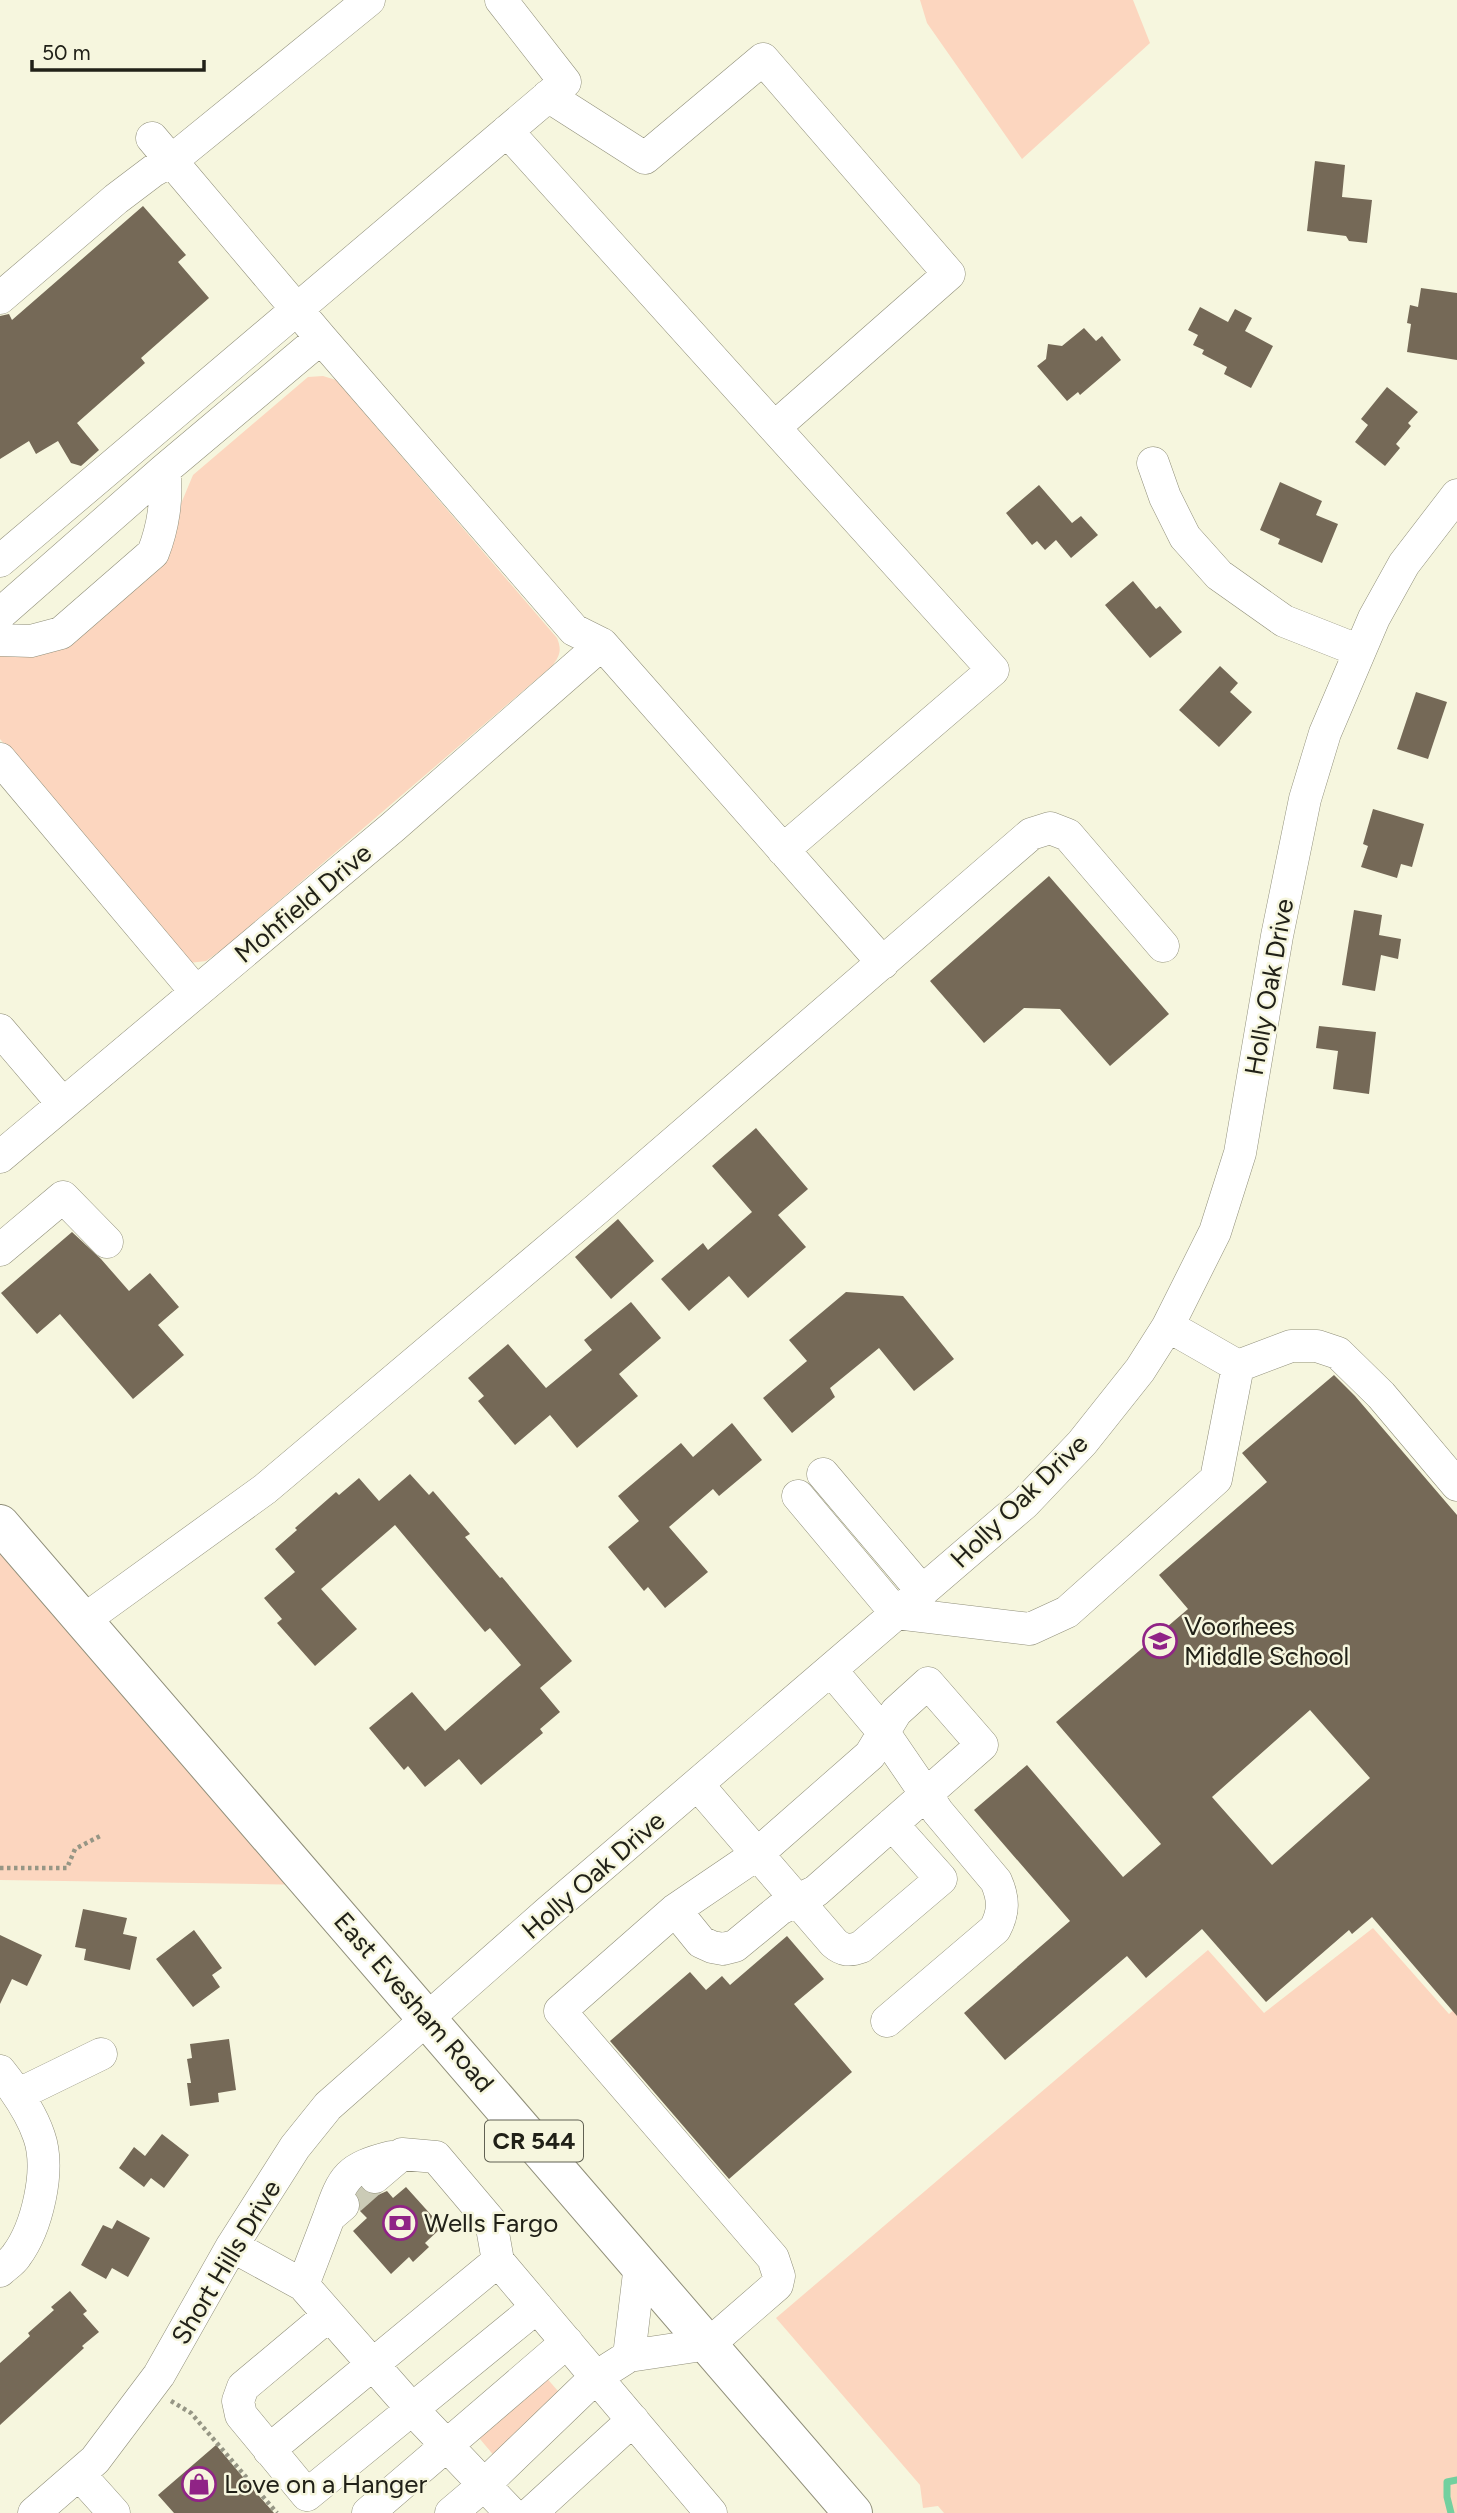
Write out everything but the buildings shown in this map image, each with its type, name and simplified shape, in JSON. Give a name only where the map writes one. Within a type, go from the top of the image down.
[{"type":"main road","name":"East Evesham Road","points":[[0,1524],[853,2513]]},
{"type":"street","points":[[0,298],[153,171],[162,150],[369,0]]},
{"type":"street","points":[[0,561],[565,82],[500,0]]},
{"type":"street","points":[[548,96],[645,158],[763,59],[949,274],[775,427]]},
{"type":"street","points":[[507,131],[993,670],[783,850]]},
{"type":"street","points":[[162,150],[296,309],[575,630],[602,644],[883,963]]},
{"type":"street","points":[[144,438],[166,468],[162,519],[153,553],[61,633],[31,640],[1,619],[166,468],[321,338]]},
{"type":"street","points":[[1153,463],[1165,497],[1185,537],[1219,575],[1283,621],[1360,651]]},
{"type":"street","name":"Holly Oak Drive","points":[[427,2018],[1025,1503],[1059,1469],[1113,1406],[1168,1326],[1215,1232],[1240,1153],[1277,936],[1306,799],[1325,733],[1374,618],[1404,564],[1457,495]]},
{"type":"street","name":"Mohfield Drive","points":[[0,1157],[393,827],[602,644]]},
{"type":"street","points":[[0,759],[196,992]]},
{"type":"street","points":[[84,1620],[265,1489],[598,1208],[1031,834],[1047,828],[1060,830],[1071,837],[1163,946]]},
{"type":"street","points":[[0,1030],[63,1104]]},
{"type":"street","points":[[0,1250],[63,1197],[107,1241]]},
{"type":"street","points":[[1168,1326],[1238,1366]]},
{"type":"street","points":[[1238,1366],[1291,1346],[1317,1346],[1338,1353],[1381,1395],[1457,1485]]},
{"type":"street","points":[[798,1496],[896,1613],[1030,1629],[1067,1612],[1216,1479],[1238,1366]]},
{"type":"street","points":[[823,1474],[922,1591]]},
{"type":"street","points":[[831,1670],[884,1733],[938,1812],[996,1881],[1001,1892],[1001,1918],[995,1929],[887,2021]]},
{"type":"street","points":[[450,2513],[484,2485],[596,2377],[629,2356],[709,2344],[777,2285],[779,2276],[773,2258],[560,2011],[675,1910],[756,1855],[870,1755],[896,1712],[928,1683],[982,1745],[816,1891],[780,1909],[735,1946],[723,1949],[701,1942],[675,1910]]},
{"type":"street","points":[[698,1785],[796,1901],[839,1948],[848,1951],[861,1947],[941,1879],[892,1824]]},
{"type":"street","name":"Short Hills Drive","points":[[34,2513],[95,2460],[150,2388],[232,2246],[295,2147],[328,2106],[427,2018]]},
{"type":"street","points":[[0,2271],[16,2257],[26,2238],[41,2198],[43,2164],[40,2138],[10,2083],[101,2054]]},
{"type":"street","points":[[303,2284],[339,2208],[340,2185],[363,2164],[402,2154],[436,2157],[491,2222],[498,2261],[711,2513]]},
{"type":"street","points":[[375,2178],[402,2154]]},
{"type":"street","points":[[232,2246],[303,2284],[372,2365],[511,2513]]},
{"type":"street","points":[[269,2450],[498,2261]]},
{"type":"street","points":[[629,2356],[640,2265]]},
{"type":"street","points":[[329,2315],[239,2393],[238,2408],[241,2415],[315,2504],[412,2409],[537,2306]]},
{"type":"street","points":[[368,2513],[567,2342]]},
{"type":"street","points":[[531,2513],[643,2432]]},
{"type":"street","points":[[643,2432],[652,2474],[684,2513]]},
{"type":"street","points":[[79,2474],[114,2513]]},
{"type":"path","points":[[0,1868],[67,1868],[75,1849],[100,1836]]},
{"type":"path","points":[[150,2388],[191,2413],[277,2513]]},
{"type":"shaded area","points":[[920,0],[1133,0],[1150,43],[1022,159],[927,23]]},
{"type":"shaded area","points":[[323,376],[336,380],[557,638],[559,653],[552,666],[224,948],[206,961],[189,963],[0,739],[0,655],[41,655],[65,645],[155,566],[193,475],[308,377]]},
{"type":"shaded area","points":[[0,1524],[313,1885],[0,1880]]},
{"type":"shaded area","points":[[1373,1928],[1449,2014],[1457,2007],[1457,2513],[944,2513],[938,2506],[923,2508],[920,2485],[776,2318],[1208,1950],[1264,2013]]},
{"type":"shaded area","points":[[532,2361],[570,2405],[501,2464],[464,2420]]},
{"type":"waterway","points":[[1451,2513],[1447,2482],[1457,2480]]},
{"type":"tunnel","points":[[350,2199],[375,2177]]},
{"type":"place","name":"Voorhees Middle School","points":[[1160,1641]]},
{"type":"place","name":"Wells Fargo","points":[[400,2223]]},
{"type":"place","name":"Love on a Hanger","points":[[199,2484]]}]
